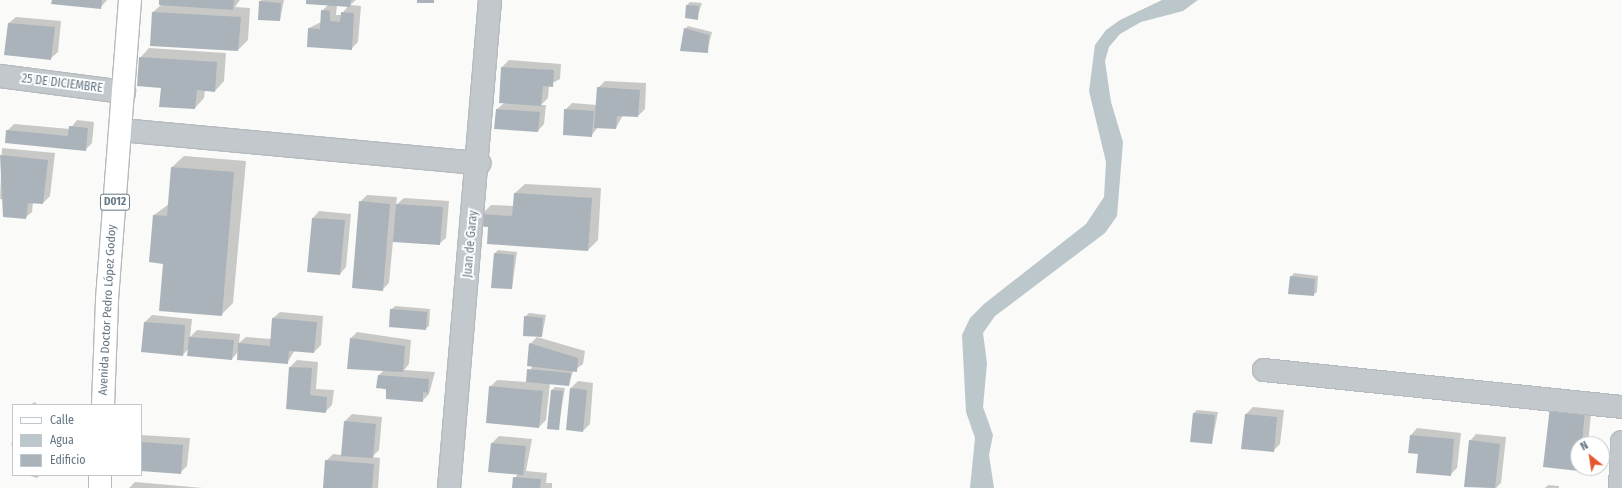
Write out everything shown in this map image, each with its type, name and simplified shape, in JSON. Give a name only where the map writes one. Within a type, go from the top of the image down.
[{"type":"main road","name":"Avenida Doctor Pedro López Godoy","points":[[103,404],[107,299],[130,0]]},
{"type":"main road","points":[[100,476],[100,488]]},
{"type":"street","name":"Juan de Garay","points":[[449,488],[478,163],[490,0]]},
{"type":"street","name":"25 DE DICIEMBRE","points":[[0,76],[124,92]]},
{"type":"street","points":[[121,130],[478,163]]},
{"type":"street","points":[[1264,370],[1622,407]]},
{"type":"street","points":[[1620,488],[1622,442]]},
{"type":"water","points":[[1162,0],[1198,0],[1183,11],[1141,22],[1120,34],[1109,47],[1105,61],[1111,102],[1123,142],[1117,216],[1105,233],[995,316],[983,333],[987,363],[983,407],[993,435],[989,455],[994,488],[970,488],[975,438],[966,412],[962,335],[970,318],[984,304],[1086,224],[1104,197],[1106,162],[1089,91],[1095,45],[1106,30],[1120,20]]},
{"type":"building","points":[[52,0],[102,0],[101,9],[51,4]]},
{"type":"building","points":[[159,0],[234,0],[233,10],[159,5]]},
{"type":"building","points":[[306,0],[351,0],[350,7],[306,4]]},
{"type":"building","points":[[417,0],[434,0],[434,3],[417,3]]},
{"type":"building","points":[[259,1],[281,3],[280,21],[258,20]]},
{"type":"building","points":[[686,5],[699,6],[698,20],[685,18]]},
{"type":"building","points":[[321,10],[330,11],[330,21],[340,22],[341,12],[354,13],[352,50],[307,47],[308,28],[320,29]]},
{"type":"building","points":[[152,12],[241,17],[238,51],[150,46]]},
{"type":"building","points":[[8,23],[55,27],[51,60],[4,55]]},
{"type":"building","points":[[684,28],[709,35],[708,53],[680,51]]},
{"type":"building","points":[[139,57],[217,62],[215,92],[197,90],[195,109],[159,107],[161,88],[137,86]]},
{"type":"building","points":[[501,67],[554,70],[553,87],[543,86],[541,106],[499,103]]},
{"type":"building","points":[[597,87],[640,90],[638,117],[617,116],[616,129],[594,128]]},
{"type":"building","points":[[496,109],[540,112],[538,132],[494,129]]},
{"type":"building","points":[[564,109],[594,111],[592,137],[563,135]]},
{"type":"building","points":[[69,126],[88,128],[86,151],[5,143],[6,130],[68,136]]},
{"type":"building","points":[[0,155],[48,160],[43,204],[28,203],[26,219],[3,217]]},
{"type":"building","points":[[171,167],[234,172],[222,316],[159,311],[163,264],[149,262],[153,215],[167,216]]},
{"type":"building","points":[[514,193],[592,198],[588,251],[487,244],[488,227],[479,226],[480,214],[512,216]]},
{"type":"building","points":[[359,201],[390,204],[383,291],[352,288]]},
{"type":"building","points":[[396,204],[443,207],[440,245],[393,242]]},
{"type":"building","points":[[312,218],[345,220],[340,275],[307,272]]},
{"type":"building","points":[[494,253],[514,255],[512,289],[491,288]]},
{"type":"building","points":[[1290,276],[1315,279],[1314,296],[1288,294]]},
{"type":"building","points":[[390,309],[427,312],[426,330],[389,327]]},
{"type":"building","points":[[524,316],[543,318],[542,337],[523,336]]},
{"type":"building","points":[[272,318],[317,322],[314,353],[289,351],[288,364],[237,360],[238,343],[270,346]]},
{"type":"building","points":[[144,322],[185,325],[183,356],[141,352]]},
{"type":"building","points":[[189,337],[234,340],[232,360],[187,356]]},
{"type":"building","points":[[350,338],[405,346],[403,372],[347,369]]},
{"type":"building","points":[[529,343],[578,358],[577,372],[527,366]]},
{"type":"building","points":[[289,367],[312,368],[310,395],[327,397],[326,413],[286,409]]},
{"type":"building","points":[[527,369],[571,373],[569,386],[526,382]]},
{"type":"building","points":[[378,375],[429,379],[428,393],[423,392],[423,402],[386,399],[386,389],[376,388]]},
{"type":"building","points":[[489,386],[543,391],[539,428],[486,423]]},
{"type":"building","points":[[570,388],[587,390],[583,432],[566,430]]},
{"type":"building","points":[[551,390],[563,391],[559,430],[547,429]]},
{"type":"building","points":[[1550,407],[1585,410],[1583,436],[1570,436],[1570,470],[1543,467]]},
{"type":"building","points":[[1193,413],[1215,415],[1212,444],[1190,442]]},
{"type":"building","points":[[1245,414],[1277,417],[1274,452],[1241,449]]},
{"type":"building","points":[[344,421],[376,424],[373,458],[341,456]]},
{"type":"building","points":[[1410,435],[1454,439],[1451,476],[1416,473],[1418,454],[1408,453]]},
{"type":"building","points":[[1469,440],[1500,444],[1495,488],[1464,487]]},
{"type":"building","points":[[142,442],[183,445],[181,474],[142,471]]},
{"type":"building","points":[[491,443],[526,446],[523,475],[488,472]]},
{"type":"building","points":[[325,460],[374,464],[372,488],[323,488]]},
{"type":"building","points":[[513,477],[541,479],[540,488],[512,488]]}]
